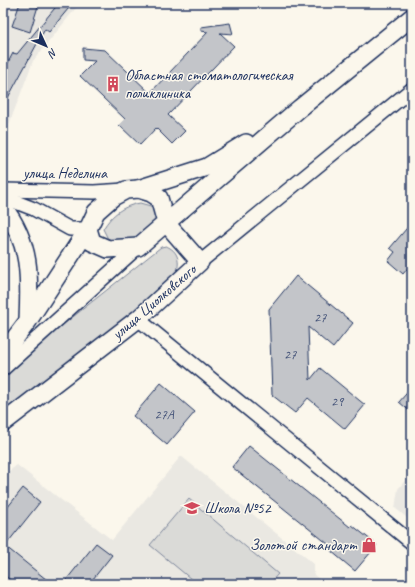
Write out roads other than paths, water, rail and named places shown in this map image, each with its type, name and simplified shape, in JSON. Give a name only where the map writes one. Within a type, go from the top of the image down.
[{"type":"main road","points":[[88,230],[92,242],[108,249],[138,247],[300,108],[412,17]]},
{"type":"main road","points":[[3,354],[28,321],[88,230],[96,212],[113,197],[132,189],[207,167],[300,108]]},
{"type":"main road","points":[[132,189],[151,193],[159,198],[166,223]]},
{"type":"main road","points":[[3,207],[23,240],[28,259],[28,321]]},
{"type":"main road","name":"улица Циолковского","points":[[3,423],[138,319],[200,262],[166,223]]},
{"type":"street","points":[[200,262],[412,90]]},
{"type":"street","name":"улица Неделина","points":[[3,190],[94,192],[132,189]]},
{"type":"street","name":"улица Неделина","points":[[3,197],[34,209],[70,229],[88,230]]},
{"type":"street","points":[[3,369],[138,247]]},
{"type":"street","points":[[138,319],[412,543]]},
{"type":"place","name":"Областная стоматологическая поликлиника","points":[[113,84]]},
{"type":"place","name":"Школа №52","points":[[192,508]]},
{"type":"place","name":"Золотой стандарт","points":[[369,545]]}]
